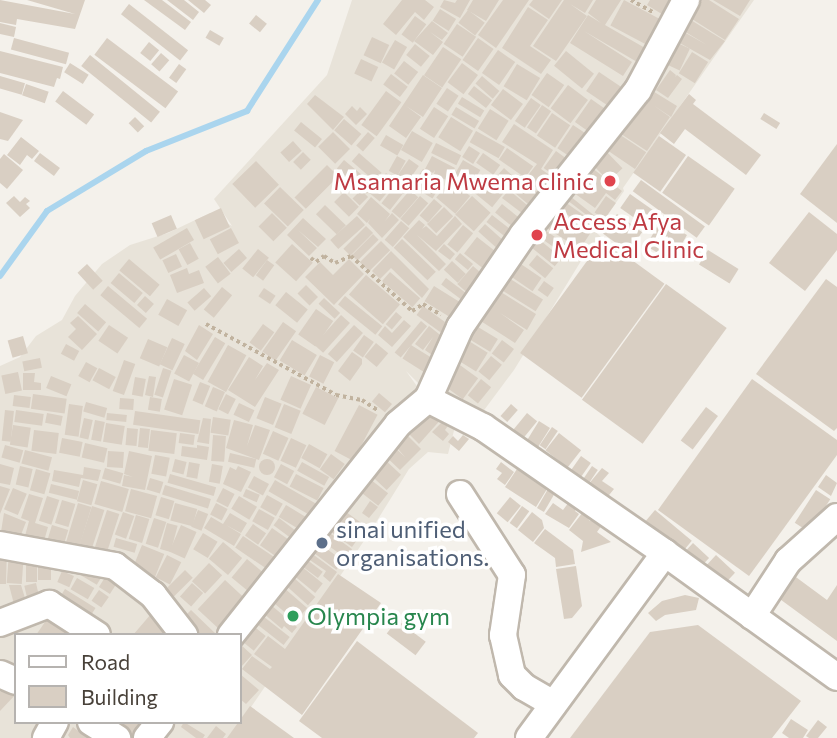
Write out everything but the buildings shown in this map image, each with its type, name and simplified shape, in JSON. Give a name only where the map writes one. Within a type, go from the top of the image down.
[{"type":"street","points":[[233,633],[398,424],[428,399],[460,327],[523,235],[638,90],[686,0]]},
{"type":"street","points":[[428,399],[483,427],[666,553],[837,677]]},
{"type":"street","points":[[460,494],[512,575],[503,635],[512,675],[524,687],[554,704]]},
{"type":"street","points":[[752,616],[788,561],[837,517]]},
{"type":"street","points":[[0,545],[115,566],[153,595],[182,633]]},
{"type":"street","points":[[529,738],[666,553]]},
{"type":"street","points":[[0,624],[49,604],[93,633]]},
{"type":"street","points":[[94,724],[117,738]]},
{"type":"street","points":[[147,738],[158,724]]},
{"type":"path","points":[[311,258],[316,262],[324,256],[335,262],[351,256],[412,311],[423,304],[460,327]]},
{"type":"path","points":[[206,324],[336,395],[362,400],[398,424]]},
{"type":"shaded area","points":[[352,0],[754,0],[623,188],[624,191],[596,232],[601,237],[581,261],[514,370],[479,417],[423,388],[406,371],[422,393],[459,411],[448,454],[428,452],[409,469],[370,532],[242,720],[242,633],[14,633],[14,724],[240,724],[230,738],[0,738],[0,366],[20,357],[36,336],[62,320],[75,296],[102,264],[130,245],[168,233],[210,213],[232,226],[214,199],[327,75]]},
{"type":"waterway","points":[[0,276],[47,211],[146,151],[247,111],[318,0]]},
{"type":"place","name":"Msamaria Mwema clinic","points":[[610,181]]},
{"type":"place","name":"Access Afya Medical Clinic","points":[[537,235]]},
{"type":"place","name":"sinai unified organisations.","points":[[322,543]]},
{"type":"place","name":"Olympia gym","points":[[293,616]]}]
